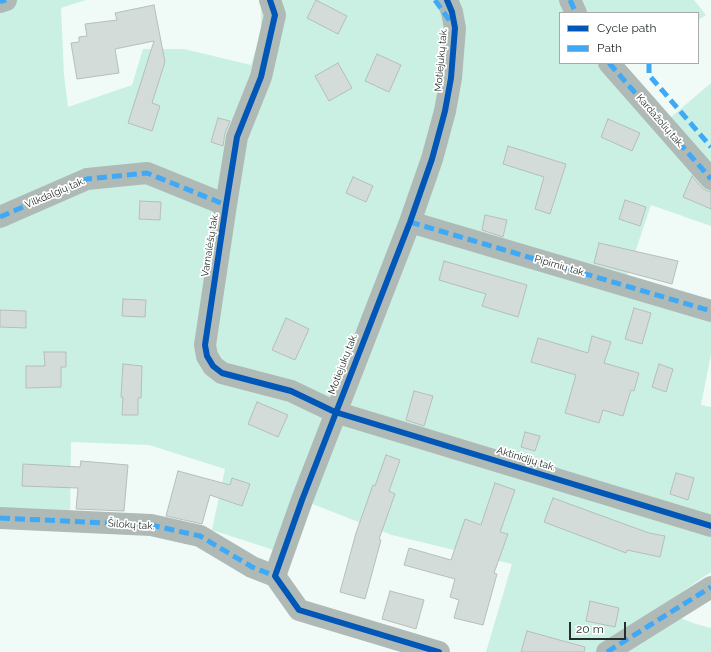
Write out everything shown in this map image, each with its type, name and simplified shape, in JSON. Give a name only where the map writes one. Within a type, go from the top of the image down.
[{"type":"street","points":[[0,2],[6,0]]},
{"type":"street","name":"Varnalėšų tak.","points":[[270,0],[275,15],[261,77],[237,137],[204,345],[207,356],[213,366],[222,373],[291,392],[335,412]]},
{"type":"street","name":"Motiejukų tak.","points":[[275,576],[335,412],[410,222],[432,159],[445,111],[451,78],[455,28],[452,12],[447,0]]},
{"type":"street","points":[[570,0],[576,12]]},
{"type":"street","name":"Kardažolių tak.","points":[[610,64],[711,179]]},
{"type":"street","name":"Vilkdalgių tak.","points":[[0,217],[87,179],[147,174],[226,205]]},
{"type":"street","name":"Pipirnių tak.","points":[[410,222],[711,311]]},
{"type":"street","name":"Aktinidijų tak.","points":[[335,412],[711,526]]},
{"type":"street","name":"Šilokų tak.","points":[[0,518],[151,525],[200,536],[252,567],[275,576]]},
{"type":"street","points":[[275,576],[299,610],[439,652]]},
{"type":"street","points":[[607,652],[711,587]]},
{"type":"green space","points":[[0,0],[86,0],[61,8],[64,75],[68,107],[132,85],[143,49],[184,49],[251,65],[261,33],[261,5],[277,0],[694,0],[706,15],[699,19],[699,12],[559,12],[559,64],[622,64],[663,124],[711,83],[711,226],[651,205],[624,285],[711,311],[711,354],[701,405],[711,407],[711,572],[657,609],[696,624],[711,628],[711,652],[486,652],[512,564],[392,535],[302,500],[283,553],[212,530],[225,469],[149,445],[71,442],[70,521],[0,518]]},
{"type":"building","points":[[316,0],[347,16],[338,34],[307,18]]},
{"type":"building","points":[[154,5],[165,62],[152,103],[160,106],[152,131],[128,123],[154,41],[115,49],[119,73],[77,79],[71,43],[79,42],[79,37],[87,36],[85,24],[117,20],[115,13]]},
{"type":"building","points":[[377,54],[401,65],[389,92],[365,81]]},
{"type":"building","points":[[338,63],[352,88],[329,101],[315,76]]},
{"type":"building","points":[[218,118],[230,121],[225,133],[223,146],[211,142]]},
{"type":"building","points":[[608,119],[640,133],[632,151],[601,137]]},
{"type":"building","points":[[508,146],[566,164],[550,214],[535,209],[544,177],[503,164]]},
{"type":"building","points":[[692,176],[702,188],[707,191],[711,191],[711,209],[683,197]]},
{"type":"building","points":[[353,177],[373,186],[366,202],[346,193]]},
{"type":"building","points":[[625,200],[646,207],[640,226],[619,219]]},
{"type":"building","points":[[140,201],[161,202],[160,220],[139,219]]},
{"type":"building","points":[[485,215],[507,220],[503,237],[482,230]]},
{"type":"building","points":[[599,243],[678,261],[672,284],[594,263]]},
{"type":"building","points":[[444,261],[527,285],[518,317],[482,306],[486,294],[439,280]]},
{"type":"building","points":[[123,299],[146,300],[145,317],[122,316]]},
{"type":"building","points":[[634,308],[651,313],[642,344],[625,339]]},
{"type":"building","points":[[0,310],[26,311],[26,328],[0,327]]},
{"type":"building","points":[[286,318],[309,329],[295,360],[272,350]]},
{"type":"building","points":[[592,336],[611,342],[604,363],[639,373],[634,391],[631,390],[623,416],[603,410],[599,423],[565,413],[576,375],[531,362],[538,338],[588,353]]},
{"type":"building","points":[[44,352],[66,352],[66,367],[61,367],[61,387],[26,388],[26,366],[45,366]]},
{"type":"building","points":[[123,364],[142,366],[141,398],[138,398],[138,415],[122,415],[123,397],[121,397]]},
{"type":"building","points":[[659,364],[673,369],[666,392],[652,387]]},
{"type":"building","points":[[414,391],[433,396],[424,426],[406,420]]},
{"type":"building","points":[[257,402],[288,415],[278,437],[248,424]]},
{"type":"building","points":[[525,432],[540,436],[535,451],[521,447]]},
{"type":"building","points":[[386,455],[400,460],[389,491],[395,494],[379,539],[381,540],[365,599],[340,592],[356,533],[373,485],[375,486]]},
{"type":"building","points":[[81,461],[128,465],[124,511],[76,509],[78,488],[22,486],[23,464],[80,467]]},
{"type":"building","points":[[178,471],[230,485],[232,478],[250,484],[242,506],[210,495],[202,524],[166,516]]},
{"type":"building","points":[[676,473],[694,478],[688,500],[670,494]]},
{"type":"building","points":[[495,483],[515,490],[500,532],[508,534],[494,573],[497,574],[483,625],[454,618],[459,600],[450,597],[455,579],[404,565],[409,548],[451,560],[465,519],[481,525]]},
{"type":"building","points":[[553,498],[649,533],[665,536],[660,557],[627,550],[626,553],[544,522]]},
{"type":"building","points":[[390,591],[424,600],[416,629],[382,619]]},
{"type":"building","points":[[590,601],[619,608],[615,627],[586,621]]},
{"type":"building","points":[[527,631],[585,647],[584,652],[521,652]]},
{"type":"marked path","points":[[0,2],[6,0]]},
{"type":"marked path","points":[[435,0],[452,24]]},
{"type":"marked path","points":[[570,0],[576,12]]},
{"type":"marked path","points":[[610,64],[711,179]]},
{"type":"marked path","points":[[649,64],[649,75],[711,147]]},
{"type":"marked path","points":[[0,217],[87,179],[147,173],[226,205]]},
{"type":"marked path","points":[[410,222],[711,311]]},
{"type":"marked path","points":[[0,518],[151,525],[200,536],[252,567],[275,576]]},
{"type":"marked path","points":[[607,652],[711,587]]},
{"type":"cycle path","points":[[270,0],[275,15],[261,77],[237,137],[226,205],[205,345],[207,356],[213,366],[222,373],[291,391],[335,412],[711,526]]},
{"type":"cycle path","points":[[439,652],[299,610],[275,576],[302,500],[410,222],[432,159],[445,111],[451,78],[455,28],[452,12],[447,0]]}]
